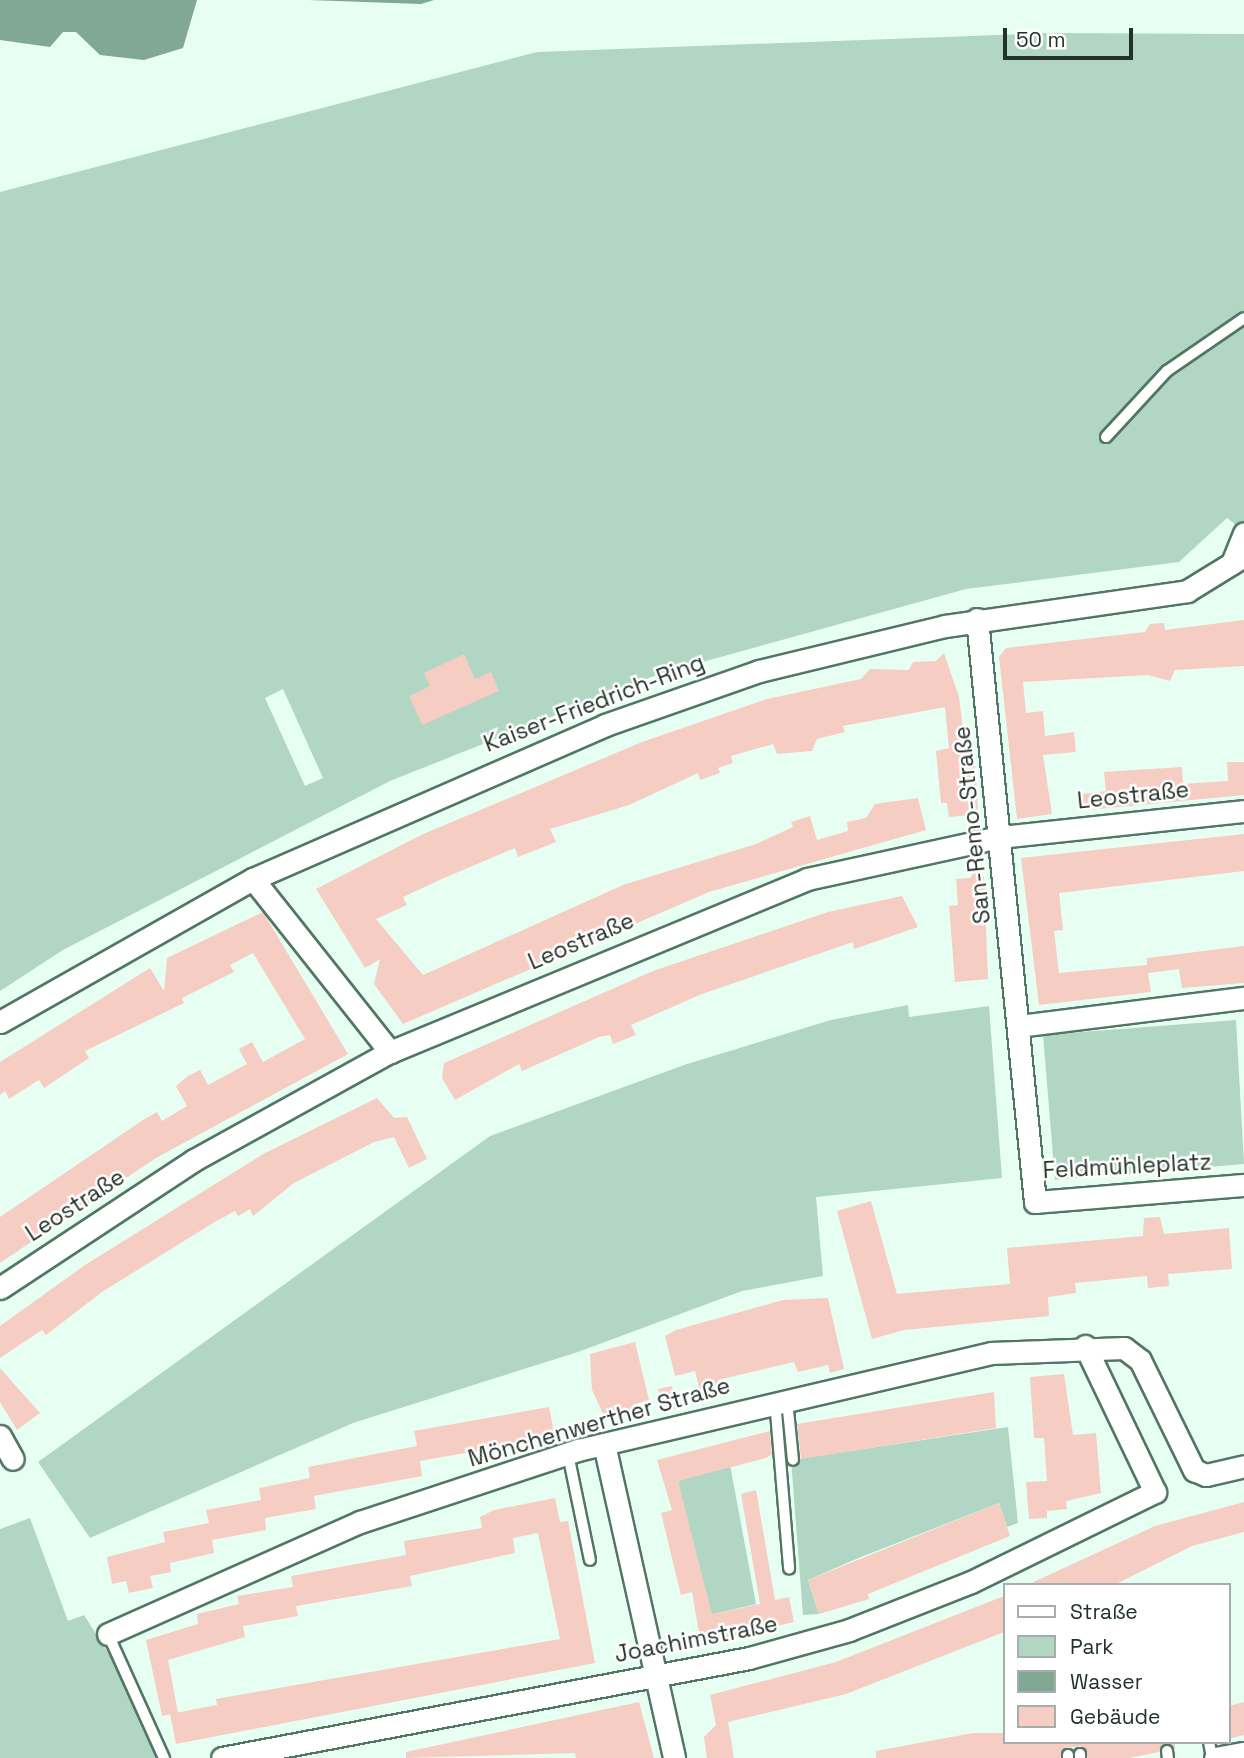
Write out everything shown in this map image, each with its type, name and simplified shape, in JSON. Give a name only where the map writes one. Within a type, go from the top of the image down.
[{"type":"street","points":[[1240,565],[1244,533]]},
{"type":"street","name":"Kaiser-Friedrich-Ring","points":[[0,1022],[253,879],[485,773],[683,696],[977,619],[1174,594],[1240,565]]},
{"type":"street","name":"San-Remo-Straße","points":[[977,619],[1018,1026]]},
{"type":"street","name":"Leostraße","points":[[0,1288],[194,1160],[390,1052],[807,879],[1000,837],[1244,811]]},
{"type":"street","points":[[253,879],[390,1052]]},
{"type":"street","points":[[1018,1026],[1244,998]]},
{"type":"street","name":"Feldmühleplatz","points":[[1018,1026],[1035,1202],[1244,1185]]},
{"type":"street","name":"Mönchenwerther Straße","points":[[108,1634],[360,1522],[568,1454],[781,1399],[991,1353],[1085,1346],[1124,1348],[1140,1360],[1194,1470],[1206,1475],[1244,1466]]},
{"type":"street","name":"Joachimstraße","points":[[222,1758],[749,1658],[901,1612],[1155,1492],[1085,1346]]},
{"type":"street","points":[[0,1436],[7,1463]]},
{"type":"street","points":[[604,1444],[659,1673],[674,1758]]},
{"type":"street","points":[[1214,1758],[1244,1753]]},
{"type":"lane","points":[[1106,437],[1167,371],[1244,318]]},
{"type":"lane","points":[[781,1399],[793,1460]]},
{"type":"lane","points":[[781,1399],[789,1568]]},
{"type":"lane","points":[[568,1454],[590,1560]]},
{"type":"lane","points":[[108,1634],[164,1758]]},
{"type":"green space","points":[[1049,33],[1244,34],[1244,531],[1227,518],[1179,562],[966,589],[659,674],[390,781],[63,950],[0,991],[0,192],[537,52]],"holes":[[[283,689],[323,778],[305,786],[265,698]]]},
{"type":"green space","points":[[908,1005],[909,1017],[989,1006],[1002,1178],[816,1197],[823,1276],[742,1291],[578,1352],[353,1423],[90,1538],[38,1462],[490,1136],[684,1065],[831,1020]]},
{"type":"green space","points":[[1236,1020],[1244,1164],[1055,1180],[1043,1035]]},
{"type":"green space","points":[[1008,1427],[1018,1523],[1007,1527],[999,1503],[856,1559],[808,1580],[819,1614],[803,1615],[791,1460]]},
{"type":"green space","points":[[730,1465],[756,1604],[709,1615],[678,1481]]},
{"type":"green space","points":[[30,1518],[68,1621],[84,1615],[123,1676],[156,1758],[0,1758],[0,1529]]},
{"type":"water","points":[[0,0],[197,0],[183,48],[144,60],[100,55],[76,32],[63,32],[50,47],[0,40]]},
{"type":"water","points":[[308,0],[434,0],[421,4]]},
{"type":"building","points":[[1244,620],[1244,666],[1175,670],[1170,681],[1148,675],[1023,682],[1026,713],[1043,711],[1045,736],[1074,732],[1076,752],[1043,755],[1052,814],[1017,819],[999,657],[1006,648],[1145,632],[1150,624],[1164,623],[1165,630]]},
{"type":"building","points":[[944,653],[959,697],[965,746],[972,748],[975,763],[978,810],[971,815],[949,817],[947,803],[941,803],[936,751],[949,748],[945,707],[843,726],[845,732],[817,739],[812,751],[777,754],[773,744],[731,756],[733,763],[718,768],[720,773],[700,780],[698,773],[629,805],[550,829],[556,842],[518,857],[515,848],[444,878],[403,897],[407,905],[376,919],[423,975],[623,885],[756,844],[793,827],[791,822],[810,816],[817,840],[848,831],[847,822],[866,818],[875,804],[918,798],[926,830],[709,892],[403,1024],[374,984],[380,959],[365,968],[316,889],[421,835],[642,742],[767,699],[861,679],[870,669],[909,670],[913,662],[936,661]]},
{"type":"building","points":[[464,654],[475,679],[491,672],[499,691],[422,725],[409,696],[430,686],[424,673]]},
{"type":"building","points":[[1227,762],[1244,762],[1244,795],[1078,811],[1076,795],[1106,791],[1104,772],[1182,767],[1183,784],[1228,781]]},
{"type":"building","points":[[1244,834],[1244,871],[1059,893],[1063,930],[1054,931],[1059,973],[1147,965],[1147,958],[1244,946],[1244,983],[1182,988],[1179,969],[1148,973],[1151,992],[1039,1005],[1021,858]]},
{"type":"building","points":[[976,870],[984,877],[988,979],[955,982],[949,906],[958,905],[956,879],[970,878]]},
{"type":"building","points":[[902,896],[918,927],[854,949],[853,942],[702,994],[631,1025],[636,1035],[613,1044],[610,1035],[599,1037],[522,1071],[519,1064],[455,1100],[442,1078],[444,1063],[653,971],[828,912]]},
{"type":"building","points":[[263,912],[348,1054],[156,1158],[0,1263],[0,1217],[143,1120],[157,1112],[162,1121],[187,1106],[176,1086],[188,1076],[200,1070],[208,1085],[247,1064],[239,1049],[252,1042],[263,1062],[305,1039],[253,953],[230,965],[234,972],[182,998],[184,1003],[85,1051],[89,1058],[44,1088],[39,1080],[9,1099],[5,1091],[0,1095],[0,1062],[150,968],[164,991],[167,958]]},
{"type":"building","points":[[377,1098],[394,1118],[407,1117],[427,1159],[409,1168],[394,1137],[374,1142],[294,1183],[253,1216],[250,1209],[238,1216],[235,1211],[213,1223],[102,1292],[46,1335],[42,1330],[0,1358],[0,1326],[85,1265],[265,1153]]},
{"type":"building","points":[[871,1201],[897,1294],[1010,1284],[1007,1248],[1143,1236],[1144,1218],[1160,1217],[1164,1234],[1229,1228],[1232,1269],[1168,1274],[1169,1286],[1148,1288],[1147,1276],[1075,1283],[1076,1293],[1048,1297],[1049,1316],[904,1330],[872,1339],[837,1211]]},
{"type":"building","points":[[828,1298],[844,1369],[830,1373],[828,1365],[798,1372],[794,1362],[718,1380],[721,1390],[701,1395],[695,1371],[675,1376],[665,1336],[676,1330],[783,1300]]},
{"type":"building","points":[[635,1342],[649,1400],[632,1405],[634,1413],[606,1420],[592,1390],[590,1354]]},
{"type":"building","points":[[0,1368],[40,1413],[17,1430],[0,1402]]},
{"type":"building","points":[[1064,1374],[1073,1435],[1096,1433],[1101,1493],[1066,1501],[1067,1509],[1047,1511],[1047,1518],[1029,1519],[1026,1482],[1047,1481],[1044,1438],[1034,1438],[1030,1377]]},
{"type":"building","points":[[672,1386],[677,1408],[663,1412],[658,1389]]},
{"type":"building","points":[[994,1392],[996,1428],[801,1459],[797,1424]]},
{"type":"building","points":[[549,1407],[555,1437],[420,1461],[422,1476],[314,1496],[316,1509],[265,1518],[266,1530],[212,1540],[214,1553],[170,1563],[171,1572],[150,1576],[153,1588],[129,1593],[126,1581],[112,1584],[107,1557],[165,1542],[163,1532],[209,1523],[206,1510],[261,1500],[259,1488],[310,1478],[308,1467],[417,1446],[414,1431]]},
{"type":"building","points":[[770,1431],[772,1454],[766,1458],[678,1481],[712,1614],[760,1604],[741,1494],[756,1490],[775,1600],[789,1597],[794,1622],[701,1644],[692,1592],[681,1595],[661,1513],[672,1510],[657,1460]]},
{"type":"building","points":[[555,1498],[560,1522],[568,1521],[595,1663],[176,1744],[170,1714],[162,1716],[146,1640],[198,1624],[197,1614],[239,1604],[237,1596],[293,1587],[291,1576],[406,1555],[404,1541],[482,1528],[480,1517],[494,1510]],"holes":[[[538,1533],[560,1639],[216,1699],[217,1705],[178,1712],[168,1660],[245,1637],[243,1626],[298,1616],[296,1606],[412,1586],[410,1576],[515,1553],[513,1538]]]},
{"type":"building","points":[[1244,1502],[1244,1532],[1192,1546],[1118,1583],[1031,1583],[1155,1526]]},
{"type":"building","points":[[999,1503],[1010,1536],[868,1594],[869,1599],[819,1614],[808,1580]]},
{"type":"building","points":[[1002,1597],[1002,1633],[846,1694],[728,1722],[734,1758],[707,1758],[704,1737],[716,1725],[710,1695],[836,1662]]},
{"type":"building","points":[[639,1702],[654,1758],[576,1758],[575,1753],[406,1758],[406,1752]]},
{"type":"building","points":[[1244,1702],[1244,1735],[1230,1738],[1230,1706]]},
{"type":"building","points":[[973,1733],[1002,1733],[1002,1744],[1164,1744],[1159,1752],[1129,1758],[1088,1758],[1081,1746],[1065,1748],[1060,1758],[876,1758],[876,1751]]}]
